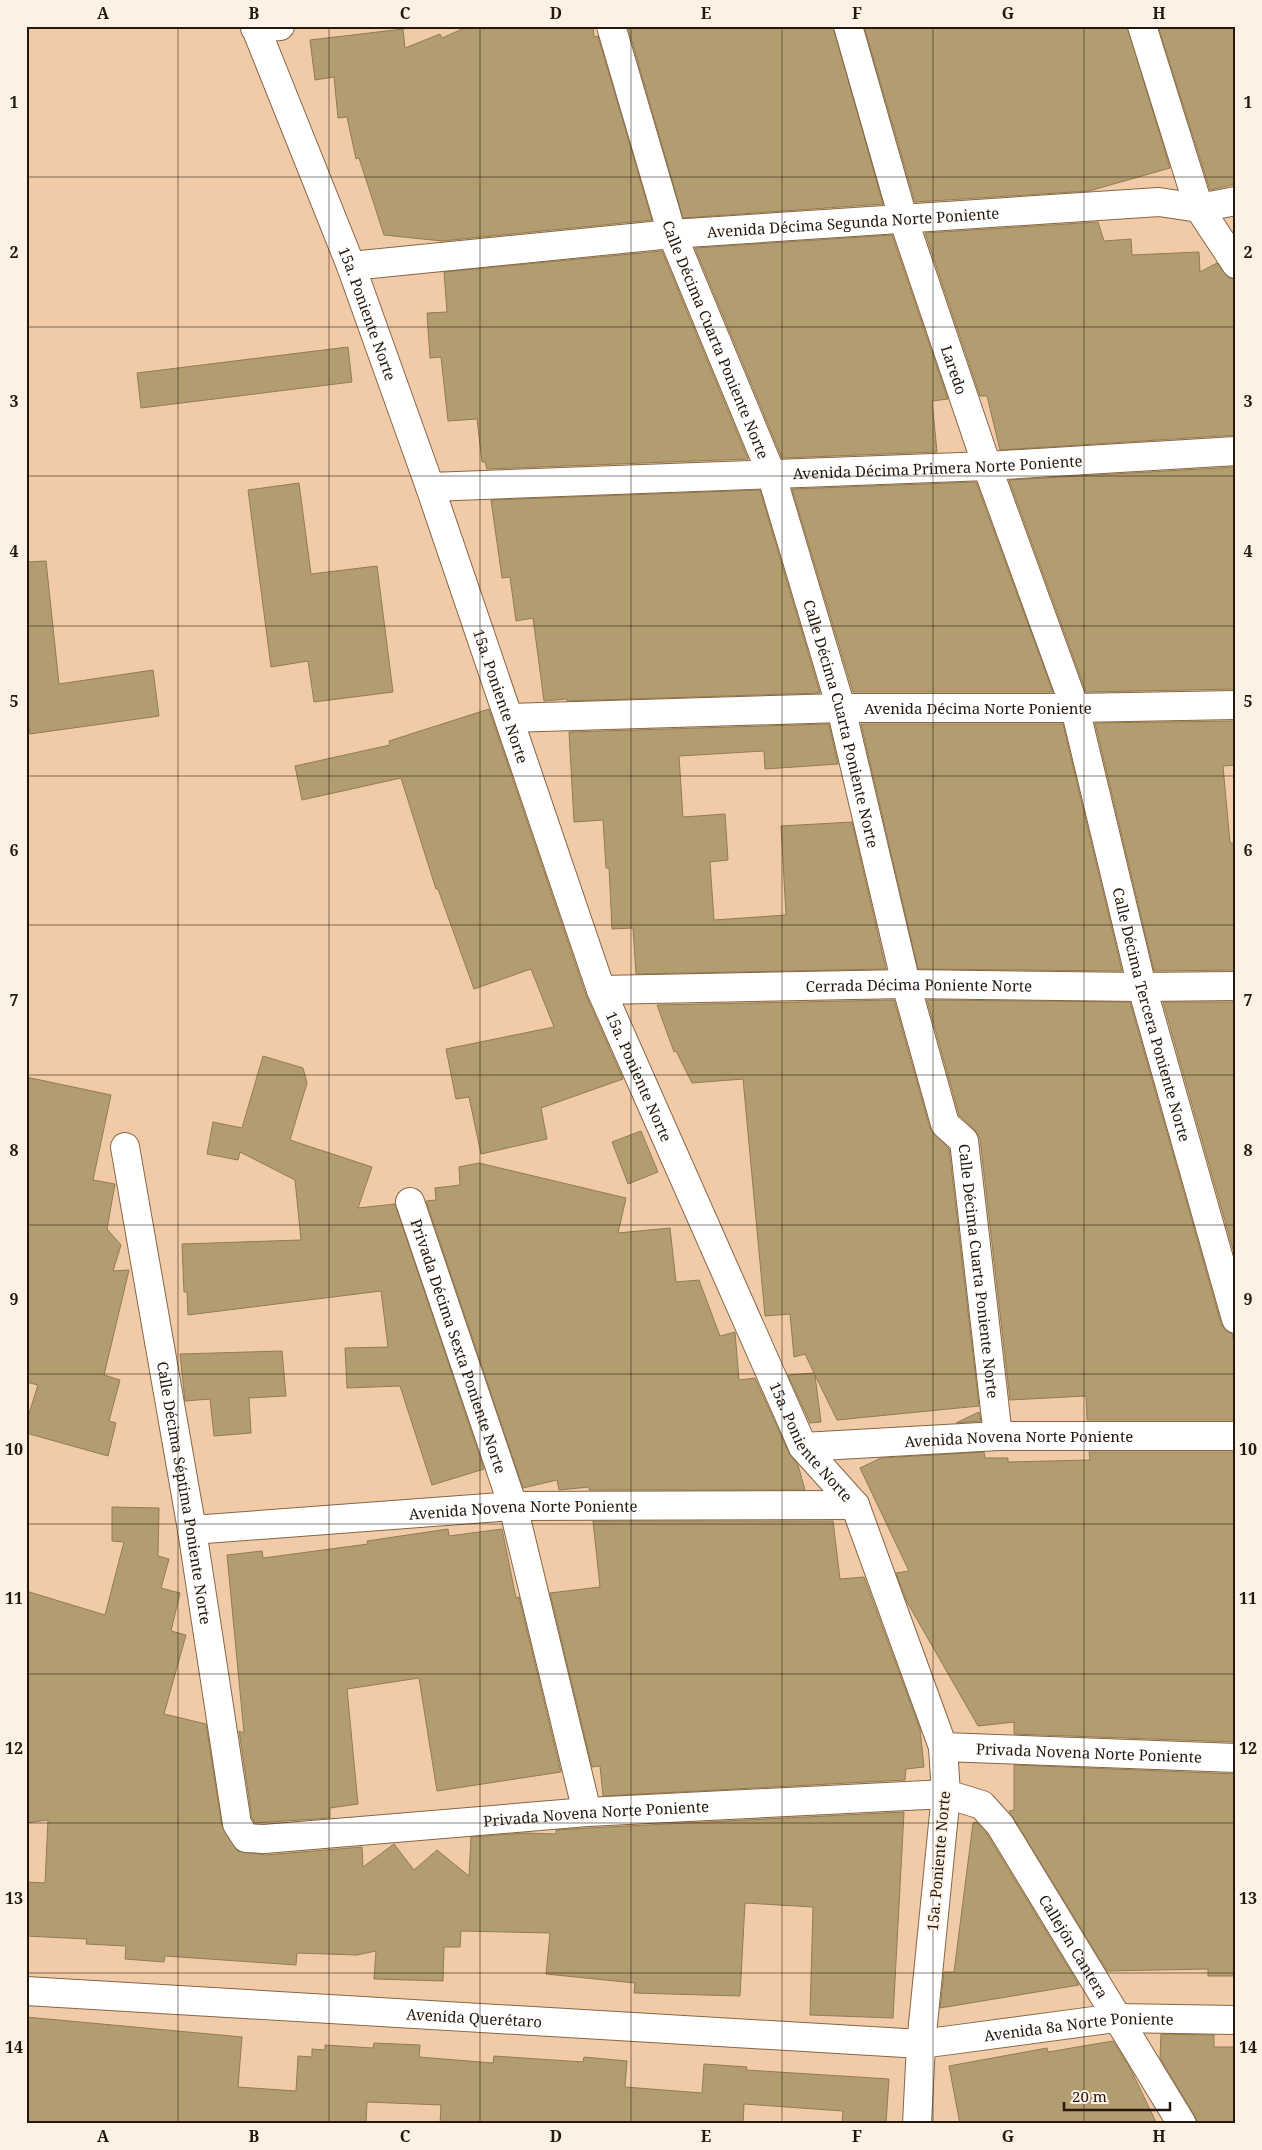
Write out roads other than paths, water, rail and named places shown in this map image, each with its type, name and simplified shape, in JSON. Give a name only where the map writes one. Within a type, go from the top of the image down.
[{"type":"street","name":"Calle Décima Cuarta Poniente Norte","points":[[611,26],[672,234],[771,473],[841,708],[906,984],[945,1124],[964,1140],[998,1436]]},
{"type":"street","name":"Laredo","points":[[848,26],[903,218],[987,466],[1074,708]]},
{"type":"street","points":[[1142,26],[1199,208],[1236,264]]},
{"type":"street","name":"15a. Poniente Norte","points":[[263,27],[430,487],[601,990],[803,1447],[855,1505],[943,1747],[946,1794],[921,2044],[917,2124]]},
{"type":"street","name":"Avenida Décima Segunda Norte Poniente","points":[[351,266],[672,234],[1159,202],[1199,208],[1236,201]]},
{"type":"street","name":"Avenida Décima Primera Norte Poniente","points":[[430,487],[987,466],[1236,451]]},
{"type":"street","name":"Avenida Décima Norte Poniente","points":[[509,718],[841,708],[1074,708],[1236,705]]},
{"type":"street","name":"Calle Décima Tercera Poniente Norte","points":[[1074,708],[1142,988],[1236,1319]]},
{"type":"street","name":"Cerrada Décima Poniente Norte","points":[[601,990],[906,984],[1142,988],[1236,986]]},
{"type":"street","name":"Calle Décima Séptima Poniente Norte","points":[[125,1147],[192,1530],[237,1824],[246,1838]]},
{"type":"street","name":"Privada Décima Sexta Poniente Norte","points":[[410,1202],[513,1506],[587,1812]]},
{"type":"street","name":"Avenida Novena Norte Poniente","points":[[803,1447],[998,1436],[1236,1436]]},
{"type":"street","name":"Avenida Novena Norte Poniente","points":[[192,1530],[513,1506],[855,1505]]},
{"type":"street","name":"Privada Novena Norte Poniente","points":[[943,1747],[1236,1758]]},
{"type":"street","name":"Privada Novena Norte Poniente","points":[[246,1838],[264,1839],[587,1812],[946,1794]]},
{"type":"street","name":"Callejón Cantera","points":[[946,1794],[982,1805],[1000,1825],[1182,2124]]},
{"type":"street","name":"Avenida Querétaro","points":[[26,1991],[921,2044]]},
{"type":"street","name":"Avenida 8a Norte Poniente","points":[[921,2044],[1116,2018],[1236,2020]]}]
